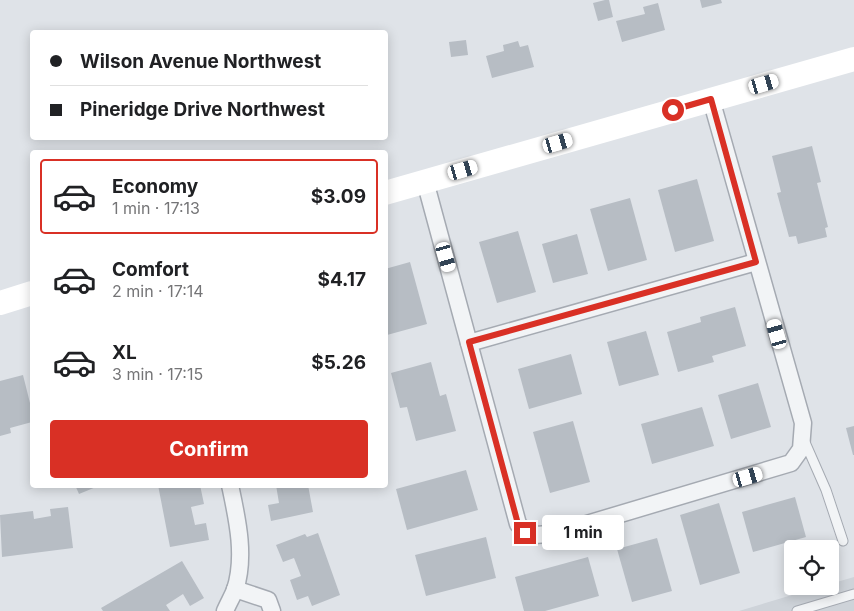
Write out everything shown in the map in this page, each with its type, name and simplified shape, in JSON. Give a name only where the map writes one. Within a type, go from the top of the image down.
[{"type":"main road","points":[[388,192],[854,59]]},
{"type":"main road","points":[[0,303],[30,295]]},
{"type":"street","points":[[425,181],[518,524],[525,533],[538,535],[560,532],[791,463],[801,449],[803,423],[711,99]]},
{"type":"street","points":[[469,342],[756,262]]},
{"type":"street","points":[[225,611],[235,588],[240,560],[239,529],[231,488]]},
{"type":"street","points":[[235,588],[268,600],[272,611]]},
{"type":"lane","points":[[802,435],[826,490],[843,541]]},
{"type":"lane","points":[[798,611],[854,594]]},
{"type":"shaded area","points":[[854,577],[854,611],[739,611],[792,595],[839,595],[839,581]]},
{"type":"building","points":[[609,0],[613,17],[598,21],[593,3]]},
{"type":"building","points":[[700,0],[721,0],[722,3],[702,8]]},
{"type":"building","points":[[658,3],[665,30],[622,42],[616,21],[645,14],[643,7]]},
{"type":"building","points":[[466,40],[468,55],[451,57],[449,42]]},
{"type":"building","points":[[518,41],[520,47],[528,45],[534,67],[492,78],[486,56],[504,51],[503,45]]},
{"type":"building","points":[[812,146],[821,182],[817,183],[828,227],[825,228],[827,237],[798,244],[796,236],[789,237],[777,193],[781,192],[772,156]]},
{"type":"building","points":[[697,179],[714,241],[675,252],[658,190]]},
{"type":"building","points":[[630,198],[647,260],[608,271],[590,209]]},
{"type":"building","points":[[518,231],[536,292],[497,303],[479,242]]},
{"type":"building","points":[[577,234],[588,274],[553,283],[542,244]]},
{"type":"building","points":[[410,262],[427,324],[388,335],[388,268]]},
{"type":"building","points":[[735,307],[746,346],[712,356],[714,362],[678,372],[667,332],[701,322],[700,317]]},
{"type":"building","points":[[646,331],[659,375],[619,386],[607,342]]},
{"type":"building","points":[[571,354],[582,394],[529,409],[518,369]]},
{"type":"building","points":[[431,362],[440,396],[446,394],[456,431],[416,441],[407,407],[400,408],[391,373]]},
{"type":"building","points":[[23,375],[30,403],[30,423],[10,428],[11,433],[0,436],[0,381]]},
{"type":"building","points":[[758,383],[771,427],[731,439],[718,395]]},
{"type":"building","points":[[702,407],[714,446],[652,464],[641,424]]},
{"type":"building","points":[[573,421],[590,482],[550,493],[533,432]]},
{"type":"building","points":[[854,426],[854,455],[853,455],[846,428]]},
{"type":"building","points":[[466,470],[478,510],[407,530],[396,489]]},
{"type":"building","points":[[76,488],[94,488],[79,494]]},
{"type":"building","points":[[159,488],[201,488],[204,504],[191,507],[195,525],[206,523],[209,540],[170,547]]},
{"type":"building","points":[[276,488],[309,488],[313,512],[271,521],[268,505],[279,503]]},
{"type":"building","points":[[795,497],[806,537],[795,540],[784,540],[784,543],[753,552],[742,512]]},
{"type":"building","points":[[719,503],[740,573],[700,585],[680,515]]},
{"type":"building","points":[[68,507],[73,548],[2,557],[0,515],[33,511],[34,519],[51,516],[50,509]]},
{"type":"building","points":[[318,533],[340,595],[312,606],[308,596],[297,600],[290,580],[301,576],[294,558],[283,562],[276,545],[305,534],[307,537]]},
{"type":"building","points":[[486,537],[496,578],[426,596],[415,555]]},
{"type":"building","points":[[657,538],[672,591],[632,602],[617,549]]},
{"type":"building","points":[[588,557],[599,596],[545,611],[524,611],[515,577]]},
{"type":"building","points":[[182,561],[204,598],[190,606],[183,594],[166,605],[170,611],[103,611],[101,608]]},
{"type":"route","points":[[525,533],[518,524],[469,342],[756,262],[711,99],[673,110]]}]
